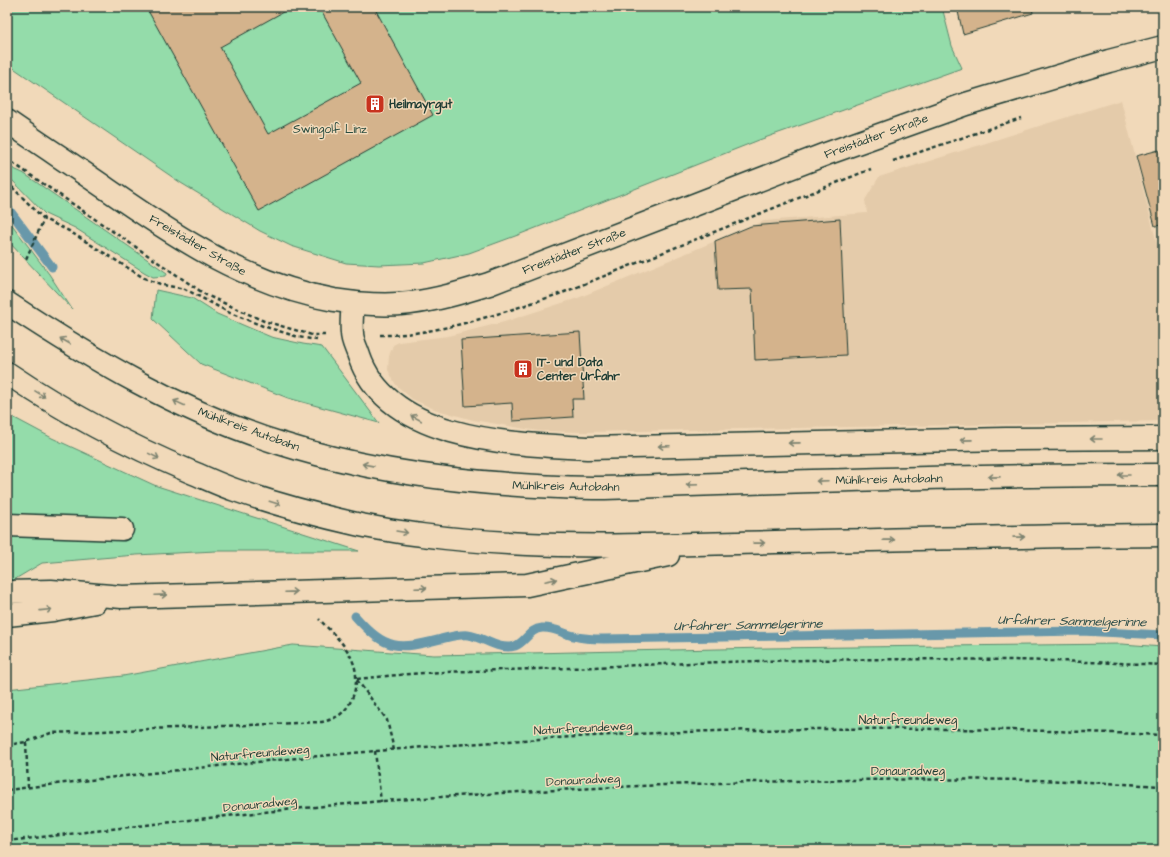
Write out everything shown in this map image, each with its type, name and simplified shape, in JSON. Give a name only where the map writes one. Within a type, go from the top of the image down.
[{"type":"main road","name":"Freistädter Straße","points":[[7,121],[143,214],[181,238],[220,260],[251,275],[283,287],[314,296],[353,303],[409,303],[443,298],[489,284],[826,154],[958,106],[1163,47]]},
{"type":"main road","name":"Mühlkreis Autobahn","points":[[7,303],[59,338],[114,370],[179,403],[211,417],[278,443],[355,463],[407,473],[506,485],[595,488],[871,480],[1163,475]]},
{"type":"main road","points":[[353,303],[352,334],[362,365],[371,382],[384,396],[400,409],[422,421],[452,431],[489,439],[535,445],[587,448],[1163,438]]},
{"type":"main road","points":[[7,373],[120,440],[233,490],[303,511],[358,525],[448,538],[492,543],[591,546],[1075,535],[1163,535]]},
{"type":"main road","points":[[7,525],[122,529]]},
{"type":"main road","points":[[7,592],[51,591],[122,597],[527,585],[720,544]]},
{"type":"main road","points":[[7,614],[53,610],[122,597]]},
{"type":"path","points":[[891,162],[985,129],[1028,116]]},
{"type":"path","points":[[7,159],[206,295],[264,321],[312,335]]},
{"type":"path","points":[[399,335],[467,322],[562,293],[877,167]]},
{"type":"path","points":[[7,182],[44,219],[69,231],[144,278],[162,285],[186,289],[230,313],[263,326],[298,337],[317,340]]},
{"type":"path","points":[[26,259],[44,219]]},
{"type":"path","points":[[7,745],[26,742],[51,733],[322,722],[335,718],[346,708],[353,697],[356,680],[354,663],[344,646],[316,616]]},
{"type":"path","points":[[356,680],[444,672],[699,662],[1068,660],[1163,664]]},
{"type":"path","points":[[356,680],[387,720],[394,750]]},
{"type":"path","name":"Naturfreundeweg","points":[[7,790],[220,766],[375,751],[548,739],[696,732],[836,729],[1009,730],[1163,735]]},
{"type":"path","points":[[26,742],[28,788]]},
{"type":"path","points":[[375,751],[381,802]]},
{"type":"path","name":"Donauradweg","points":[[7,841],[286,810],[381,802],[596,788],[862,780],[1038,780],[1163,786]]},
{"type":"shaded area","points":[[1121,100],[1163,268],[1163,421],[585,432],[538,431],[473,420],[434,409],[412,399],[396,385],[388,370],[389,356],[393,345],[399,342],[448,336],[504,322],[578,298],[764,221],[867,213],[865,200],[879,177]]},
{"type":"green space","name":"Swingolf Linz","points":[[7,7],[942,7],[952,46],[962,68],[759,140],[469,253],[424,263],[379,265],[346,263],[291,246],[260,231],[181,183],[12,67],[7,57]]},
{"type":"green space","points":[[7,166],[23,173],[167,273],[166,276],[153,277],[75,228],[45,214],[9,177],[7,174]]},
{"type":"green space","points":[[7,218],[49,274],[72,309],[7,240]]},
{"type":"green space","points":[[156,290],[192,298],[217,314],[271,337],[322,347],[379,423],[288,398],[201,364],[153,319]]},
{"type":"green space","points":[[7,414],[52,438],[154,485],[359,551],[216,551],[136,555],[42,563],[7,584]]},
{"type":"green space","points":[[1122,644],[1163,647],[1163,850],[7,850],[7,689],[123,676],[293,645],[434,655],[767,648]]},
{"type":"building","name":"Heilmayrgut","points":[[146,7],[292,7],[220,47],[268,134],[361,83],[319,7],[374,7],[433,115],[259,211]]},
{"type":"building","points":[[957,7],[1032,7],[1033,13],[963,34]]},
{"type":"building","points":[[1159,150],[1163,165],[1163,225],[1155,226],[1136,156]]},
{"type":"building","points":[[840,219],[846,355],[755,360],[752,289],[718,290],[715,241],[751,226]]},
{"type":"building","name":"IT- und Data Center Urfahr","points":[[580,332],[584,399],[572,399],[573,417],[513,421],[512,403],[465,406],[461,340]]},
{"type":"waterway","points":[[7,207],[52,267]]},
{"type":"waterway","name":"Urfahrer Sammelgerinne","points":[[355,616],[375,636],[384,642],[403,646],[426,643],[454,636],[468,635],[503,647],[509,647],[519,644],[531,633],[542,628],[547,628],[578,637],[596,639],[1081,631],[1163,635]]},
{"type":"place","name":"Heilmayrgut","points":[[375,104]]},
{"type":"place","name":"IT- und Data Center Urfahr","points":[[523,369]]}]
